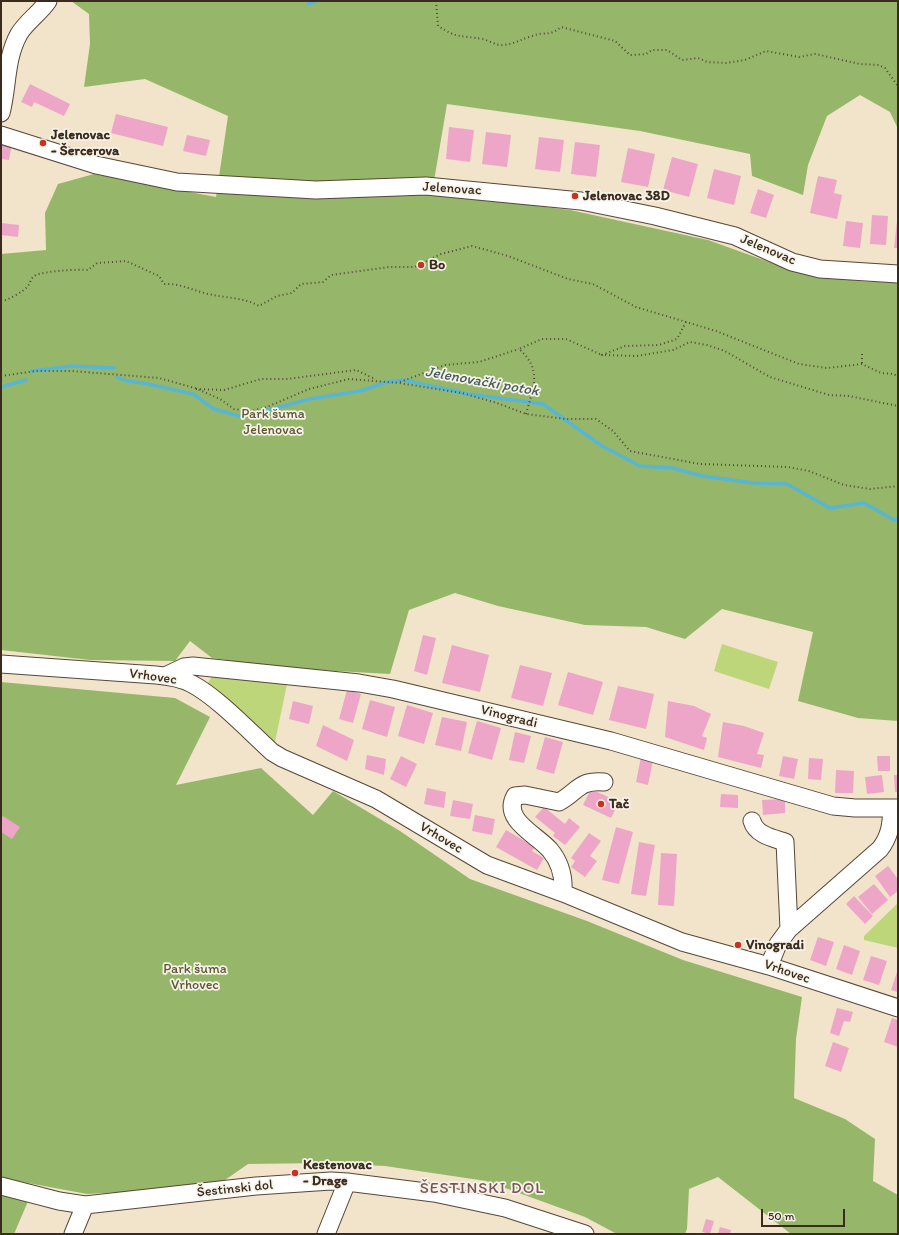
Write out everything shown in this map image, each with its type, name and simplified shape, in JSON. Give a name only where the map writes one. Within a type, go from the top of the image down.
[{"type":"street","points":[[1,113],[4,102],[8,62],[20,33],[48,1]]},
{"type":"street","name":"Jelenovac","points":[[1,135],[96,164],[177,182],[316,190],[426,186],[581,201],[655,216],[735,236],[792,262],[820,269],[898,274]]},
{"type":"street","name":"Vrhovec","points":[[1,664],[175,678],[198,688],[213,699],[272,752],[282,758],[376,799],[487,865],[563,893],[675,940],[769,966],[898,1008]]},
{"type":"street","name":"Vinogradi","points":[[165,676],[184,667],[193,666],[393,689],[611,741],[833,806],[895,808]]},
{"type":"street","points":[[198,688],[201,674],[209,667]]},
{"type":"street","points":[[563,893],[564,880],[558,862],[551,851],[516,820],[511,811],[512,802],[515,796],[525,795],[559,802],[582,785],[591,781],[604,782]]},
{"type":"street","points":[[769,966],[778,944],[789,929],[880,849],[887,840],[892,827],[895,808]]},
{"type":"street","points":[[752,821],[754,828],[759,832],[785,842],[789,929]]},
{"type":"street","name":"Šestinski dol","points":[[1,1186],[59,1201],[86,1204],[256,1186],[331,1181],[347,1182],[434,1193],[505,1208],[585,1234]]},
{"type":"street","points":[[326,1234],[347,1182]]},
{"type":"street","points":[[73,1234],[86,1204]]},
{"type":"path","points":[[436,1],[438,26],[452,35],[468,39],[483,39],[500,46],[518,42],[533,35],[552,34],[561,26],[615,41],[630,55],[646,54],[652,50],[667,50],[682,60],[698,58],[707,62],[726,63],[745,60],[766,52],[799,57],[815,54],[846,62],[879,65],[885,68],[898,86]]},
{"type":"path","points":[[1,302],[9,300],[27,287],[30,280],[37,275],[54,271],[71,271],[76,268],[88,270],[97,263],[126,261],[159,276],[164,284],[175,284],[212,295],[250,301],[259,306],[277,296],[292,293],[301,284],[323,282],[331,274],[389,267],[415,267],[441,254],[472,246],[508,256],[568,279],[593,284],[636,307],[749,343],[799,364],[827,368],[862,364],[881,373],[894,374],[898,377]]},
{"type":"path","points":[[602,355],[625,346],[659,345],[678,339],[686,322]]},
{"type":"path","points":[[399,382],[444,365],[479,362],[519,349],[542,339],[566,338],[602,355],[637,356],[673,350],[690,342],[707,345],[725,351],[770,377],[829,395],[849,396],[898,406]]},
{"type":"path","points":[[519,349],[526,355],[535,380],[526,414]]},
{"type":"path","points":[[862,354],[862,364]]},
{"type":"path","points":[[195,388],[224,390],[261,379],[287,379],[356,370],[378,380]]},
{"type":"path","points":[[1,376],[36,371],[101,373],[159,378],[195,388],[220,399],[234,409],[251,411],[267,407],[309,389],[349,379],[399,382],[462,393],[497,403],[526,414],[566,419],[596,418],[613,431],[630,451],[674,460],[741,466],[788,467],[809,471],[844,485],[870,489],[898,486]]},
{"type":"green space","name":"Park šuma Jelenovac","points":[[71,1],[898,1],[898,129],[890,112],[860,95],[827,116],[808,165],[803,195],[752,176],[750,154],[640,131],[447,104],[432,193],[570,210],[708,240],[800,273],[859,281],[898,283],[898,721],[858,718],[798,701],[813,632],[722,609],[685,639],[646,627],[585,625],[498,606],[455,593],[409,610],[390,674],[281,668],[212,658],[190,641],[175,661],[90,660],[1,650],[1,254],[46,250],[45,213],[58,184],[94,174],[216,197],[228,116],[145,79],[84,87],[90,44],[89,14]]},
{"type":"green space","points":[[722,644],[778,662],[769,689],[714,671]]},
{"type":"green space","points":[[212,676],[287,684],[274,747],[209,688],[208,683]]},
{"type":"green space","name":"Park šuma Vrhovec","points":[[1,682],[175,698],[210,717],[176,785],[261,768],[313,815],[333,791],[400,831],[470,879],[587,921],[683,960],[802,997],[796,1039],[794,1098],[845,1119],[875,1139],[873,1181],[898,1195],[898,1234],[791,1234],[718,1177],[689,1189],[687,1229],[685,1234],[617,1234],[585,1217],[486,1181],[385,1166],[324,1163],[248,1164],[215,1187],[87,1194],[1,1178]]},
{"type":"green space","points":[[898,903],[898,948],[864,940],[864,936]]},
{"type":"green space","points":[[1,1191],[29,1199],[14,1234],[1,1234]]},
{"type":"building","points":[[30,84],[70,104],[64,116],[34,102],[32,107],[21,102]]},
{"type":"building","points":[[116,114],[168,127],[163,146],[111,133]]},
{"type":"building","points":[[449,127],[474,130],[470,162],[446,159]]},
{"type":"building","points":[[486,132],[511,135],[507,167],[482,164]]},
{"type":"building","points":[[187,135],[210,140],[206,156],[183,151]]},
{"type":"building","points":[[539,137],[564,140],[560,172],[535,169]]},
{"type":"building","points":[[1,141],[12,143],[9,160],[1,159]]},
{"type":"building","points":[[575,142],[600,145],[596,177],[571,174]]},
{"type":"building","points":[[628,148],[655,154],[648,187],[621,182]]},
{"type":"building","points":[[672,157],[698,164],[689,197],[663,190]]},
{"type":"building","points":[[714,169],[741,176],[734,205],[707,198]]},
{"type":"building","points":[[818,176],[837,180],[834,193],[842,195],[837,219],[810,213]]},
{"type":"building","points":[[758,189],[774,195],[766,218],[750,213]]},
{"type":"building","points":[[872,215],[888,216],[886,245],[870,244]]},
{"type":"building","points":[[846,221],[863,223],[860,248],[843,246]]},
{"type":"building","points":[[897,221],[898,248],[894,248]]},
{"type":"building","points":[[1,223],[19,225],[18,237],[1,235]]},
{"type":"building","points":[[423,635],[436,638],[427,675],[414,671]]},
{"type":"building","points":[[452,645],[489,655],[480,692],[442,683]]},
{"type":"building","points":[[520,665],[552,673],[543,706],[511,698]]},
{"type":"building","points":[[568,672],[603,682],[593,715],[558,705]]},
{"type":"building","points":[[618,686],[654,694],[646,729],[609,720]]},
{"type":"building","points":[[347,690],[361,694],[353,723],[339,719]]},
{"type":"building","points":[[370,700],[395,707],[387,737],[362,729]]},
{"type":"building","points":[[293,701],[313,706],[309,724],[289,719]]},
{"type":"building","points":[[668,701],[694,706],[711,714],[702,736],[707,738],[704,750],[665,737]]},
{"type":"building","points":[[407,705],[433,713],[424,744],[398,736]]},
{"type":"building","points":[[442,717],[467,722],[461,751],[435,745]]},
{"type":"building","points":[[477,721],[501,728],[492,760],[468,753]]},
{"type":"building","points":[[723,722],[744,726],[764,733],[757,754],[764,755],[761,768],[718,757]]},
{"type":"building","points":[[323,725],[354,740],[347,761],[316,746]]},
{"type":"building","points":[[515,732],[531,736],[524,763],[509,760]]},
{"type":"building","points":[[545,737],[563,742],[554,774],[536,769]]},
{"type":"building","points":[[367,755],[386,759],[384,775],[365,769]]},
{"type":"building","points":[[401,756],[417,764],[406,787],[390,779]]},
{"type":"building","points":[[783,756],[798,759],[794,779],[779,776]]},
{"type":"building","points":[[877,756],[890,756],[890,771],[878,771]]},
{"type":"building","points":[[641,757],[653,760],[648,785],[636,782]]},
{"type":"building","points":[[809,758],[823,759],[821,780],[808,779]]},
{"type":"building","points":[[836,770],[854,771],[853,793],[835,793]]},
{"type":"building","points":[[882,775],[884,792],[867,794],[865,777]]},
{"type":"building","points":[[894,775],[898,775],[898,792],[895,792]]},
{"type":"building","points":[[427,788],[446,792],[444,808],[424,804]]},
{"type":"building","name":"Tač","points":[[591,789],[619,802],[611,818],[583,805]]},
{"type":"building","points":[[721,794],[738,795],[738,808],[720,807]]},
{"type":"building","points":[[785,799],[785,813],[763,815],[762,800]]},
{"type":"building","points":[[453,800],[473,804],[470,819],[450,816]]},
{"type":"building","points":[[544,807],[565,824],[569,818],[580,827],[565,845],[553,836],[555,833],[535,817]]},
{"type":"building","points":[[475,815],[495,819],[492,835],[472,831]]},
{"type":"building","points":[[3,816],[20,827],[12,839],[1,832],[1,819]]},
{"type":"building","points":[[616,827],[633,832],[619,884],[602,880]]},
{"type":"building","points":[[506,830],[535,847],[532,851],[544,858],[537,870],[496,847]]},
{"type":"building","points":[[589,833],[601,841],[590,856],[597,861],[585,877],[571,867],[575,861],[571,858]]},
{"type":"building","points":[[639,842],[655,845],[646,896],[631,894]]},
{"type":"building","points":[[661,853],[677,854],[674,906],[658,905]]},
{"type":"building","points":[[888,866],[898,879],[898,891],[890,897],[875,876]]},
{"type":"building","points":[[874,884],[888,900],[872,914],[858,897]]},
{"type":"building","points":[[854,896],[873,916],[865,924],[846,904]]},
{"type":"building","points":[[818,937],[834,942],[826,966],[810,960]]},
{"type":"building","points":[[844,945],[860,951],[852,975],[836,969]]},
{"type":"building","points":[[871,956],[887,961],[879,985],[863,980]]},
{"type":"building","points":[[898,969],[898,992],[891,990]]},
{"type":"building","points":[[837,1008],[853,1012],[850,1022],[844,1021],[839,1036],[830,1033]]},
{"type":"building","points":[[892,1018],[898,1020],[898,1047],[884,1042]]},
{"type":"building","points":[[833,1042],[849,1048],[841,1072],[825,1066]]},
{"type":"building","points":[[706,1219],[714,1221],[710,1234],[702,1232]]},
{"type":"building","points":[[720,1227],[731,1230],[730,1234],[718,1234]]},
{"type":"waterway","points":[[308,4],[316,1]]},
{"type":"waterway","name":"Jelenovački potok","points":[[31,371],[72,366],[114,368]]},
{"type":"waterway","name":"Jelenovački potok","points":[[117,377],[127,381],[193,394],[214,409],[242,417],[310,399],[360,391],[387,382],[403,380],[468,394],[543,404],[602,446],[640,466],[672,468],[702,476],[754,483],[787,484],[830,508],[864,503],[894,520],[898,519]]},
{"type":"waterway","name":"Jelenovački potok","points":[[1,387],[26,380]]},
{"type":"place","name":"Jelenovac - Šercerova","points":[[43,143]]},
{"type":"place","name":"Jelenovac 38D","points":[[575,196]]},
{"type":"place","name":"Bo","points":[[421,265]]},
{"type":"place","name":"Tač","points":[[601,804]]},
{"type":"place","name":"Vinogradi","points":[[738,945]]},
{"type":"place","name":"Kestenovac - Drage","points":[[295,1173]]},
{"type":"district","name":"ŠESTINSKI DOL","points":[[482,1189]]}]
